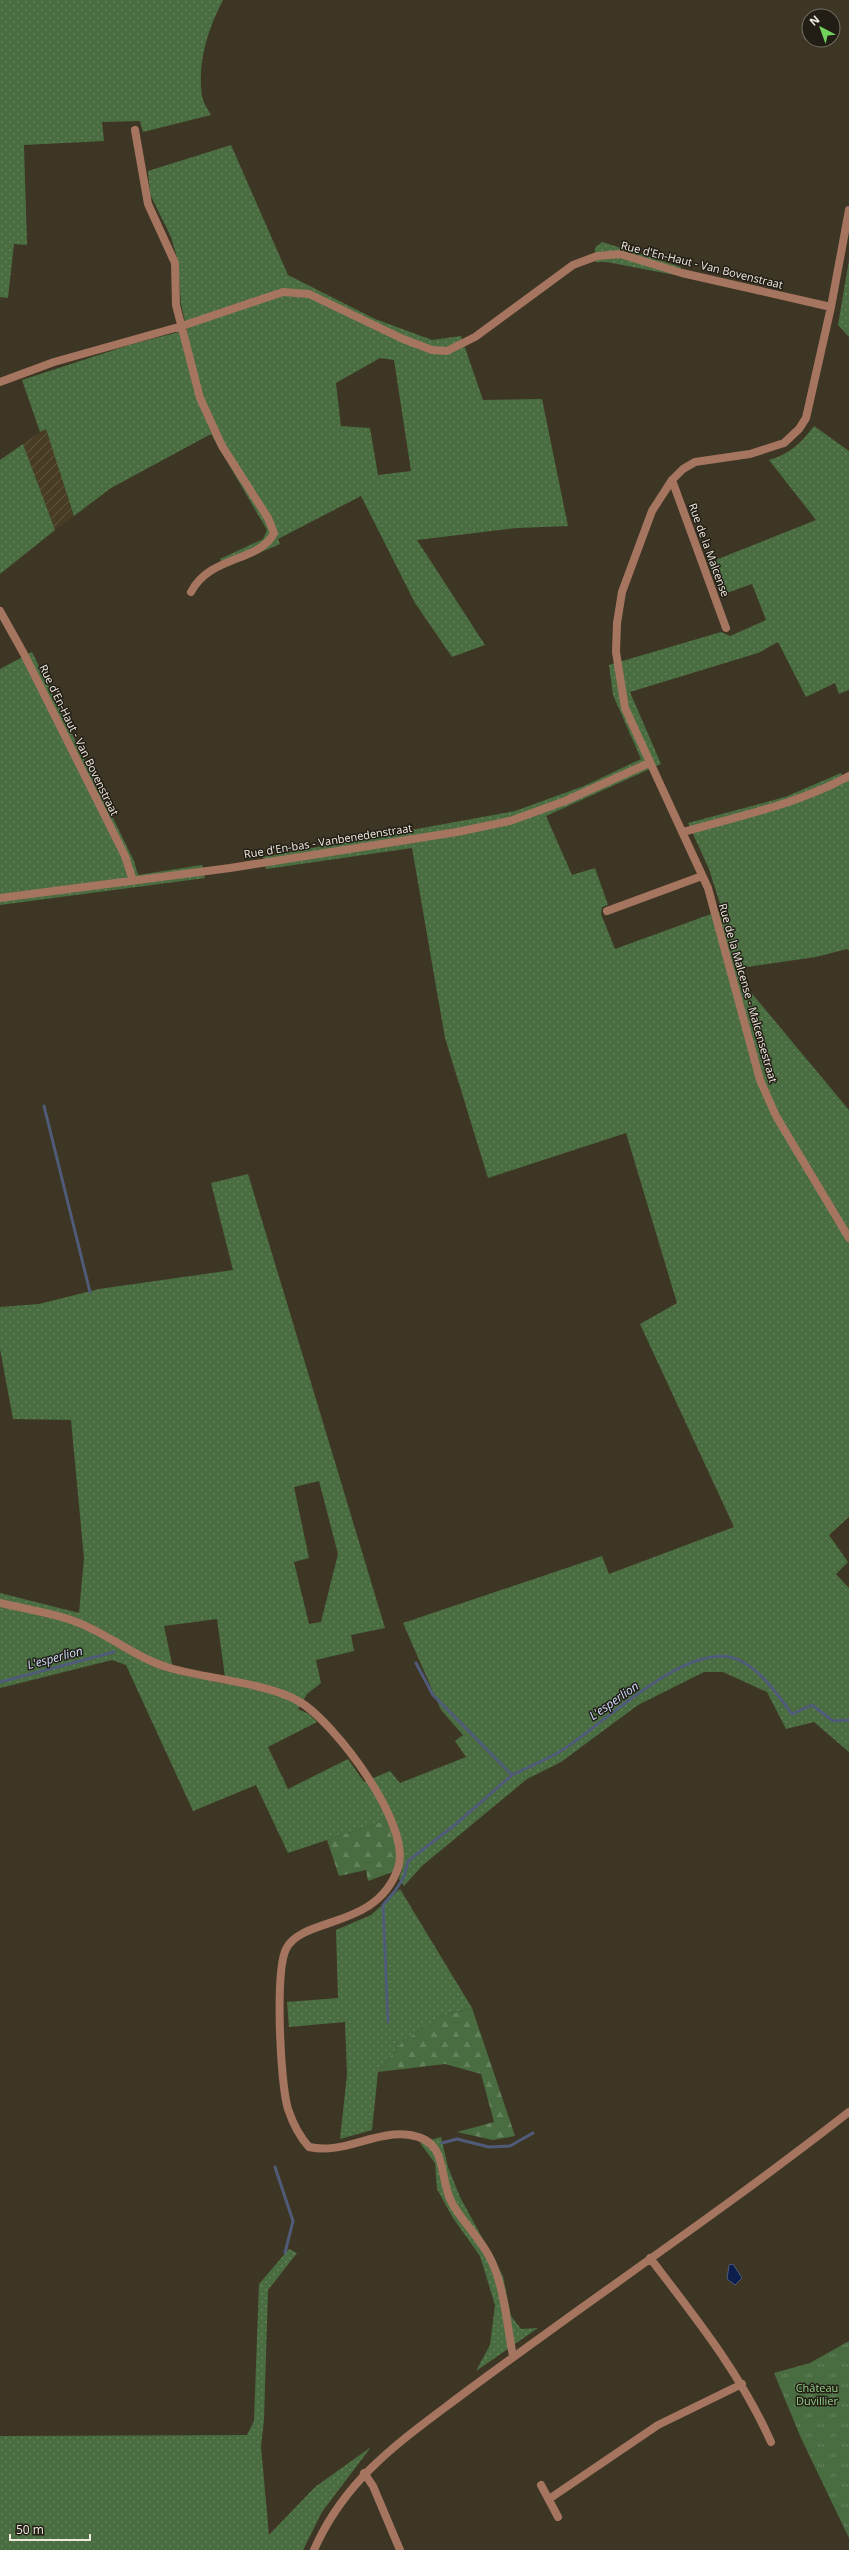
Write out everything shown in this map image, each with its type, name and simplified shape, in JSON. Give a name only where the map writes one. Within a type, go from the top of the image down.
[{"type":"street","points":[[135,130],[148,204],[175,263],[176,306],[200,398],[219,440],[268,518],[274,533],[264,546],[209,570],[197,579],[191,592]]},
{"type":"street","name":"Rue de la Malcense - Malcensestraat","points":[[849,210],[848,227],[810,404],[799,429],[784,443],[766,451],[695,462],[683,469],[672,480],[652,510],[622,592],[617,623],[616,652],[626,708],[649,763],[683,832],[710,896],[760,1080],[776,1116],[849,1238]]},
{"type":"street","name":"Rue d'En-Haut - Van Bovenstraat","points":[[0,382],[109,345],[182,326],[283,292],[308,294],[403,339],[432,350],[447,351],[475,337],[572,265],[597,256],[620,254],[682,273],[831,307]]},
{"type":"street","name":"Rue de la Malcense","points":[[672,480],[726,628]]},
{"type":"street","name":"Rue d'En-Haut - Van Bovenstraat","points":[[0,612],[24,654],[125,856],[133,881]]},
{"type":"street","name":"Rue d'En-bas - Vanbenedenstraat","points":[[0,898],[133,881],[458,832],[510,821],[565,801],[649,763]]},
{"type":"street","points":[[683,832],[799,799],[824,790],[849,776]]},
{"type":"street","points":[[607,912],[702,876]]},
{"type":"street","points":[[0,1603],[79,1623],[170,1668],[263,1688],[291,1697],[313,1712],[341,1741],[373,1785],[392,1818],[401,1856],[391,1884],[379,1898],[363,1911],[344,1920],[297,1936],[286,1948],[283,1962],[281,1999],[284,2079],[288,2108],[298,2134],[309,2147],[326,2150],[396,2135],[410,2135],[424,2140],[435,2147],[451,2201],[492,2262],[500,2288],[513,2356]]},
{"type":"street","points":[[314,2550],[336,2509],[364,2473],[408,2435],[513,2356],[798,2152],[849,2112]]},
{"type":"street","points":[[650,2258],[706,2331],[742,2384],[771,2442]]},
{"type":"street","points":[[549,2500],[658,2425],[742,2384]]},
{"type":"street","points":[[364,2473],[373,2486],[400,2550]]},
{"type":"street","points":[[541,2485],[558,2517]]},
{"type":"shaded area","points":[[46,428],[74,516],[55,530],[23,444]]},
{"type":"green space","points":[[0,0],[223,0],[208,34],[202,58],[202,96],[211,115],[143,132],[140,121],[102,122],[104,141],[24,145],[27,245],[14,244],[8,298],[0,297]]},
{"type":"green space","points":[[231,145],[288,275],[375,319],[432,340],[461,336],[483,400],[542,399],[568,526],[517,528],[417,540],[485,645],[452,657],[415,603],[361,496],[278,539],[280,544],[224,568],[220,559],[263,539],[267,530],[211,434],[111,488],[74,516],[46,429],[40,432],[22,380],[132,344],[187,330],[181,304],[178,261],[171,237],[150,194],[148,171]],"holes":[[[380,358],[394,360],[411,471],[378,475],[370,428],[341,426],[336,383]]]},
{"type":"green space","points":[[602,242],[681,267],[680,276],[607,262],[595,262],[595,248]]},
{"type":"green space","points":[[849,260],[849,337],[838,325]]},
{"type":"green space","points":[[814,426],[849,451],[849,690],[839,694],[835,683],[806,697],[778,642],[758,653],[630,692],[661,764],[546,816],[572,875],[595,868],[608,905],[602,907],[601,914],[615,949],[722,910],[709,869],[688,823],[785,797],[841,773],[845,781],[849,780],[849,951],[847,949],[816,957],[740,968],[744,984],[849,1110],[849,1517],[829,1535],[848,1562],[836,1574],[849,1588],[849,1752],[814,1722],[786,1729],[767,1692],[723,1672],[704,1672],[638,1705],[561,1762],[527,1779],[422,1866],[404,1886],[399,1879],[402,1869],[395,1871],[387,1820],[288,1853],[256,1785],[193,1811],[126,1665],[112,1660],[0,1688],[0,1593],[79,1613],[84,1558],[71,1420],[13,1419],[0,1349],[0,1307],[39,1304],[99,1289],[233,1270],[211,1183],[248,1174],[385,1628],[351,1635],[354,1651],[316,1660],[321,1683],[307,1694],[298,1709],[309,1714],[317,1722],[268,1747],[288,1789],[348,1759],[364,1782],[390,1771],[400,1783],[466,1757],[455,1741],[463,1735],[441,1710],[403,1623],[602,1556],[609,1574],[734,1527],[640,1324],[677,1303],[626,1133],[488,1178],[445,1038],[412,848],[266,869],[263,857],[515,811],[584,786],[641,759],[613,695],[609,665],[721,632],[730,636],[766,620],[752,584],[721,595],[708,563],[816,520],[769,460],[789,451],[800,443]],"holes":[[[319,1481],[338,1554],[321,1622],[309,1624],[294,1562],[309,1558],[294,1487]],[[217,1619],[226,1684],[174,1673],[164,1626]]]},
{"type":"green space","points":[[23,444],[55,530],[0,574],[0,460]]},
{"type":"green space","points":[[32,652],[134,861],[138,875],[202,865],[205,878],[0,905],[0,669]]},
{"type":"green space","points":[[387,1820],[396,1854],[395,1871],[368,1881],[366,1870],[339,1876],[327,1840]]},
{"type":"green space","points":[[400,1889],[472,2008],[442,2016],[403,2041],[378,2072],[372,2130],[340,2139],[347,2075],[345,2022],[289,2027],[287,2002],[338,1998],[336,1930],[371,1915]]},
{"type":"green space","points":[[472,2008],[515,2136],[493,2140],[457,2132],[494,2122],[481,2074],[445,2064],[378,2072],[403,2041],[442,2016]]},
{"type":"green space","points":[[441,2137],[448,2167],[460,2197],[503,2276],[511,2316],[521,2329],[538,2328],[476,2371],[490,2345],[495,2305],[480,2256],[453,2218],[437,2189],[435,2163],[420,2143]]},
{"type":"green space","points":[[289,2249],[297,2253],[268,2290],[264,2419],[261,2447],[269,2535],[315,2487],[371,2447],[322,2512],[303,2550],[0,2550],[0,2436],[247,2435],[254,2421],[259,2284]]},
{"type":"green space","name":"Château Duvillier","points":[[849,2341],[849,2538],[801,2438],[774,2373],[810,2363]]},
{"type":"water","points":[[733,2264],[742,2278],[735,2285],[727,2279],[729,2265]]},
{"type":"waterway","points":[[44,1106],[90,1292]]},
{"type":"waterway","name":"L'esperlion","points":[[0,1682],[114,1652]]},
{"type":"waterway","name":"L'esperlion","points":[[416,1663],[433,1695],[512,1775],[561,1751],[622,1705],[672,1672],[696,1661],[719,1656],[739,1660],[748,1665],[775,1691],[792,1714],[812,1705],[833,1721],[849,1720]]},
{"type":"waterway","points":[[388,2022],[383,1905],[404,1877],[408,1861],[456,1824],[512,1775]]},
{"type":"waterway","points":[[442,2143],[457,2139],[489,2147],[510,2146],[533,2133]]},
{"type":"waterway","points":[[275,2167],[293,2221],[285,2253]]}]
